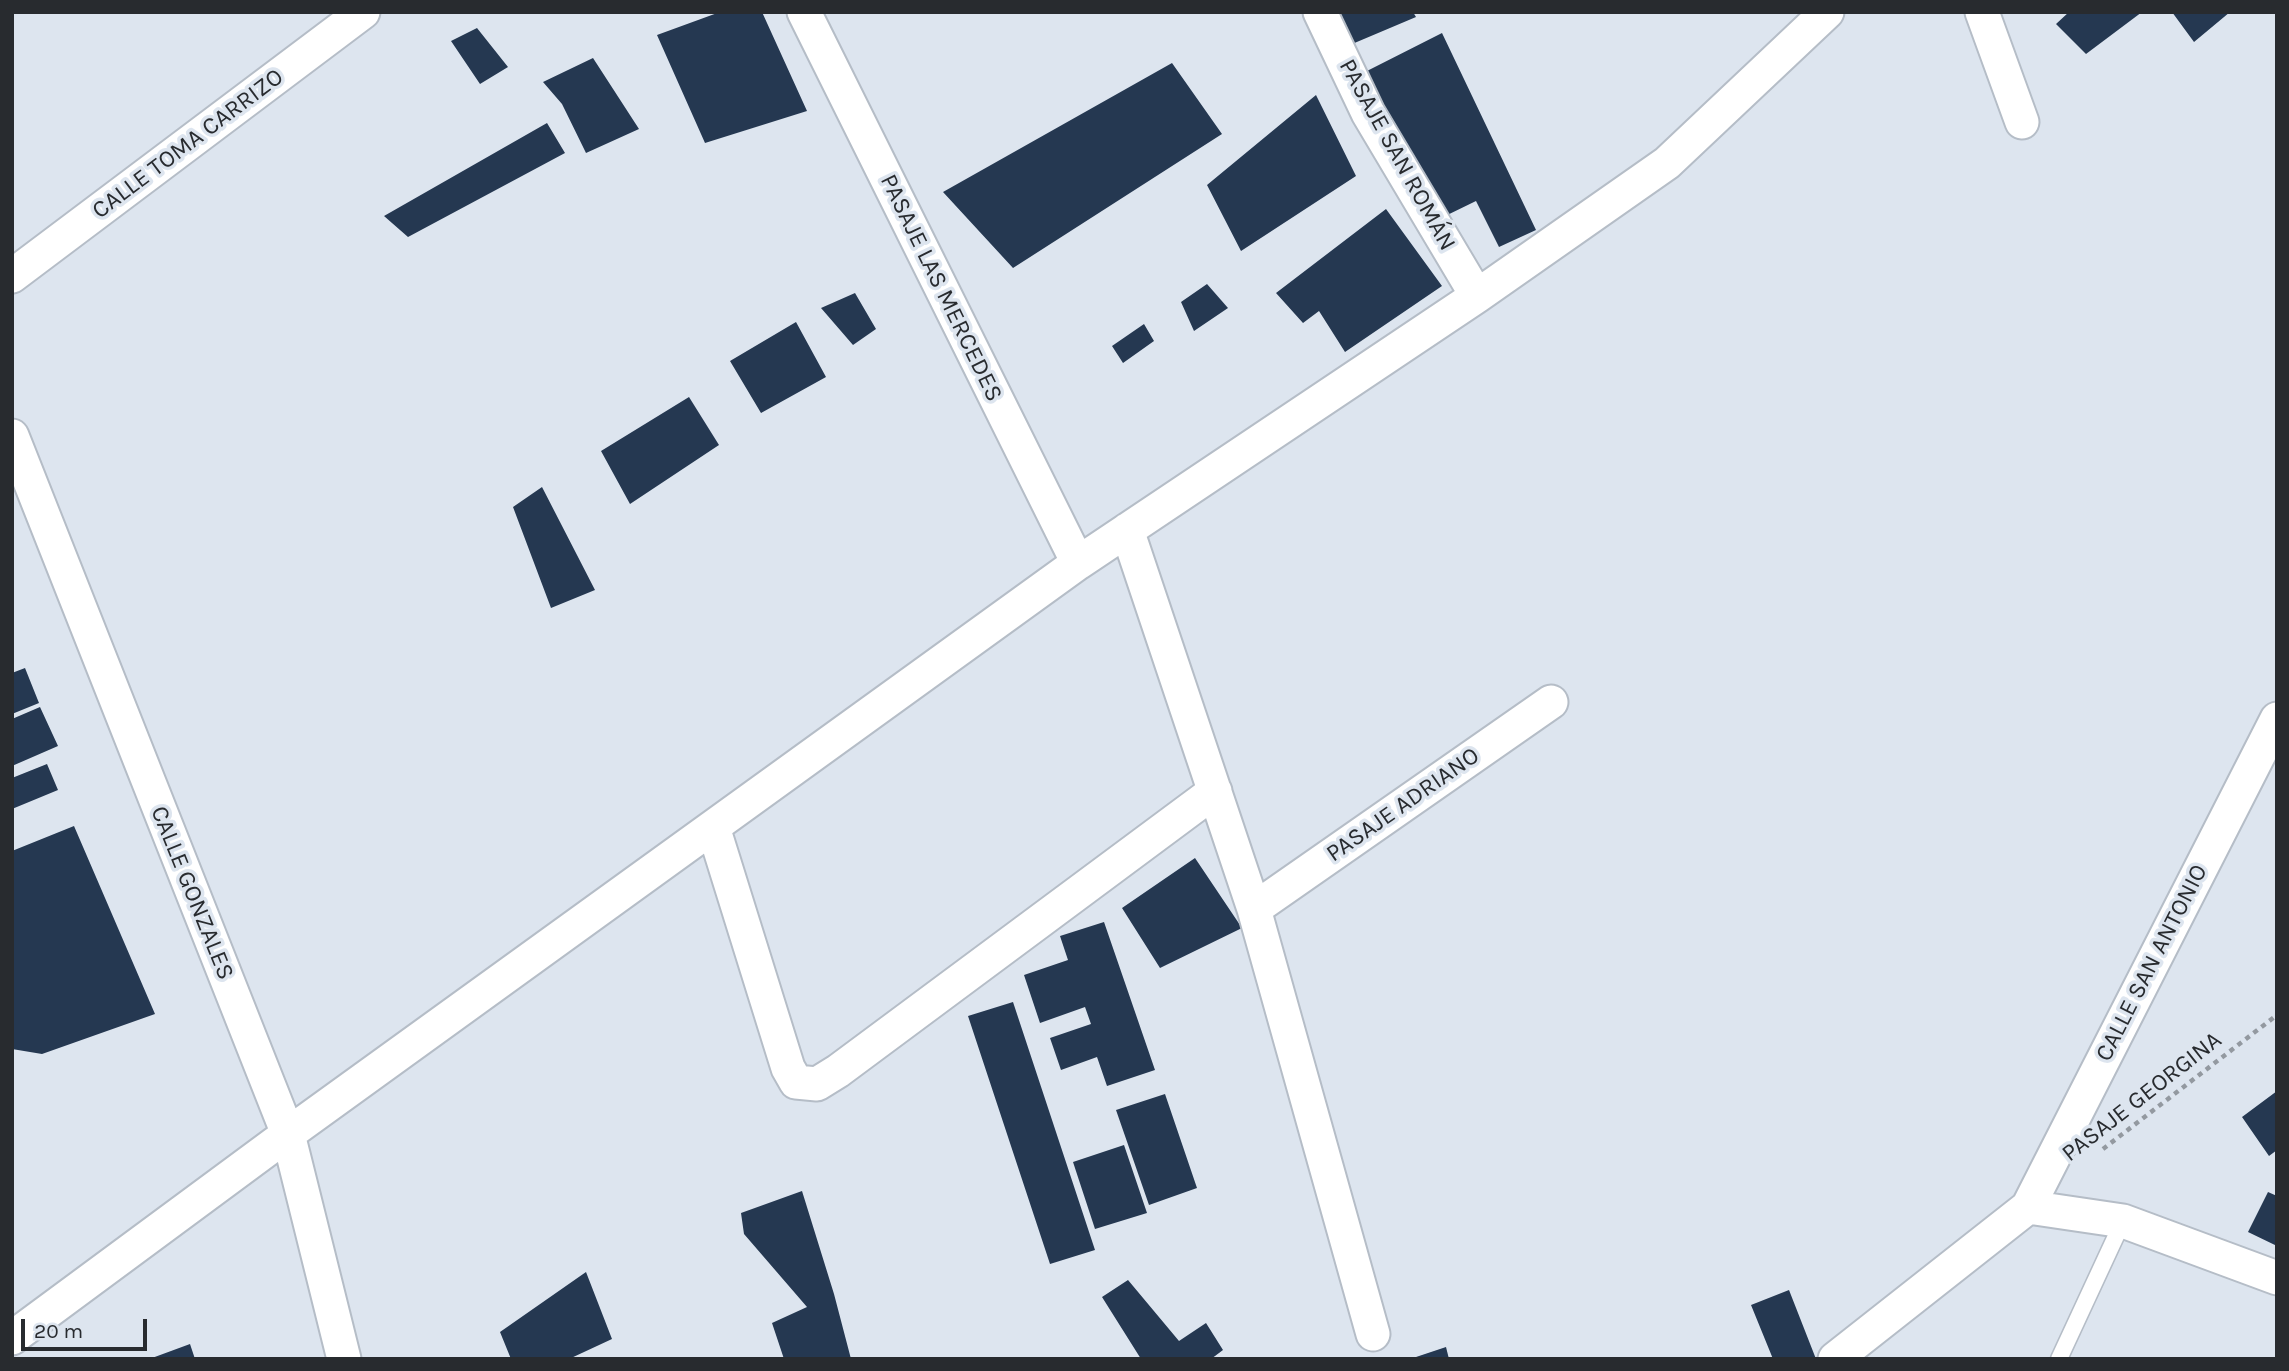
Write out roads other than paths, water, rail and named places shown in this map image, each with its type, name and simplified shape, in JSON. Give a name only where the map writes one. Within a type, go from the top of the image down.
[{"type":"street","name":"CALLE TOMA CARRIZO","points":[[12,276],[363,12]]},
{"type":"street","name":"PASAJE LAS MERCEDES","points":[[804,12],[1078,563]]},
{"type":"street","name":"PASAJE SAN ROMÁN","points":[[1320,12],[1368,113],[1477,296]]},
{"type":"street","points":[[12,1338],[288,1134],[1078,563],[1477,296],[1667,163],[1827,12]]},
{"type":"street","points":[[1982,12],[2022,122]]},
{"type":"street","name":"CALLE GONZALES","points":[[12,436],[288,1134],[344,1359]]},
{"type":"street","points":[[1128,530],[1254,909],[1373,1334]]},
{"type":"street","name":"PASAJE ADRIANO","points":[[1254,909],[1551,702]]},
{"type":"street","name":"CALLE SAN ANTONIO","points":[[2028,1207],[2277,719]]},
{"type":"street","points":[[713,827],[788,1068],[796,1082],[817,1084],[850,1063],[1215,791]]},
{"type":"street","points":[[1835,1359],[2028,1207],[2123,1221],[2277,1278]]},
{"type":"lane","points":[[2059,1359],[2123,1221]]}]
